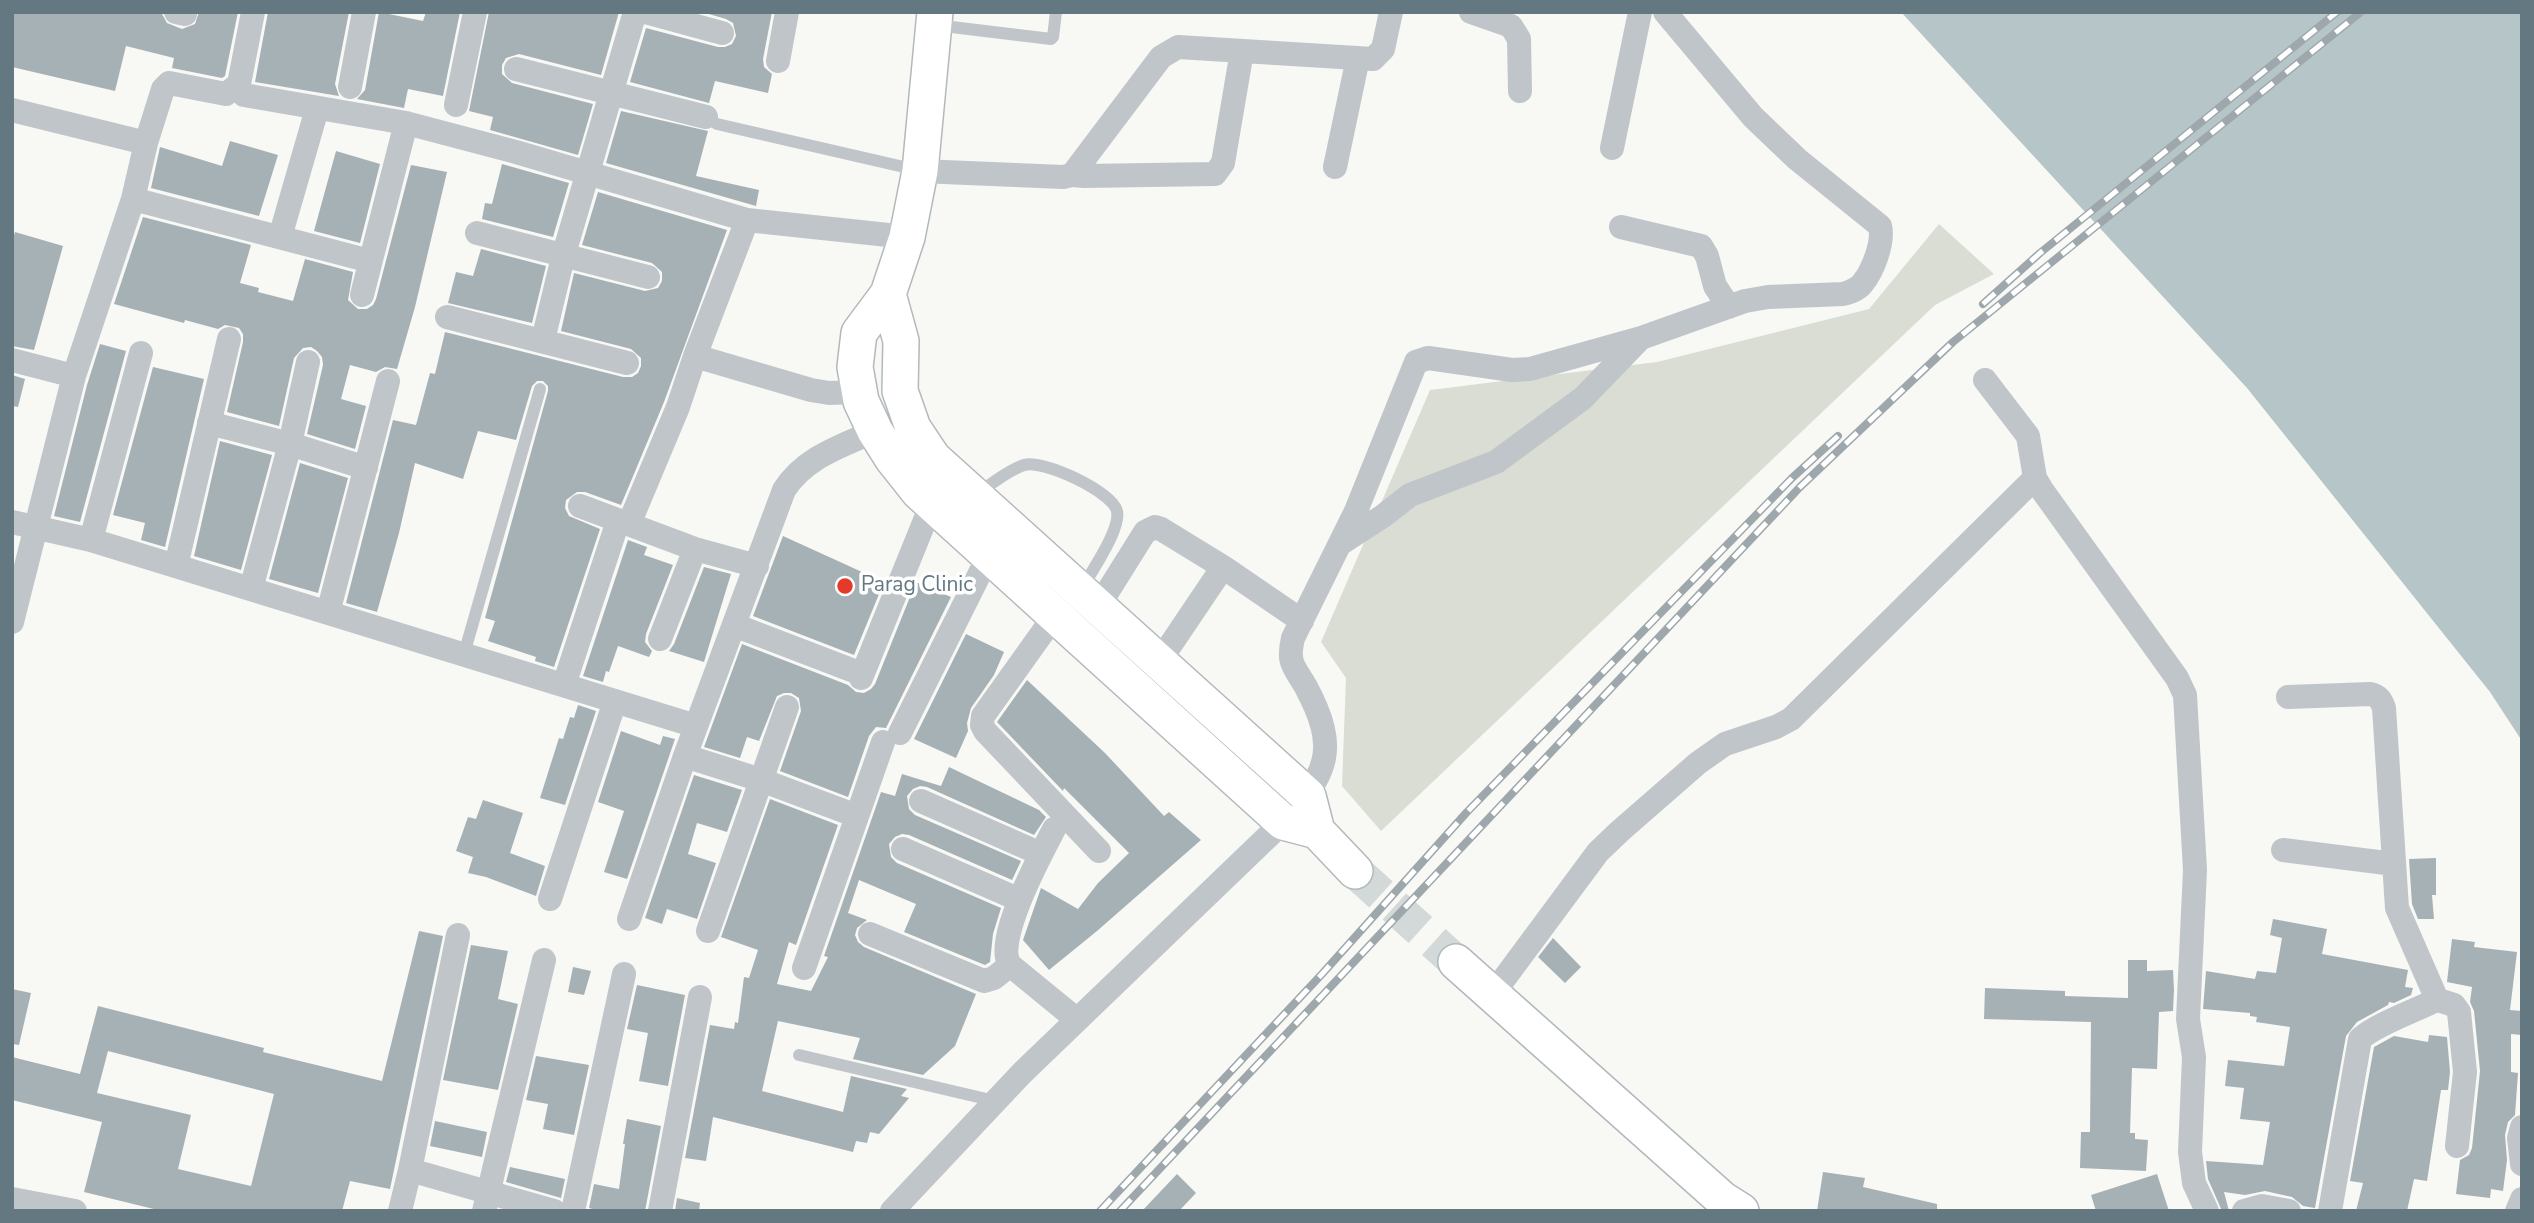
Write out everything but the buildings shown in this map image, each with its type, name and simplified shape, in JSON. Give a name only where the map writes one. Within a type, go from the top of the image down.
[{"type":"street","points":[[12,622],[24,525],[133,199],[146,143],[163,89],[169,83],[226,94],[239,84],[253,12]]},
{"type":"street","points":[[350,87],[365,12]]},
{"type":"street","points":[[456,105],[475,12]]},
{"type":"street","points":[[543,340],[563,257],[635,12]]},
{"type":"street","points":[[645,12],[722,33]]},
{"type":"street","points":[[778,61],[787,12]]},
{"type":"street","points":[[1072,175],[1161,57],[1178,47],[1373,59],[1383,50],[1391,12]]},
{"type":"street","points":[[1471,12],[1511,26],[1516,31],[1519,39],[1520,91]]},
{"type":"street","points":[[1612,148],[1640,12]]},
{"type":"street","points":[[892,1211],[1076,1019],[1308,796],[1324,765],[1326,737],[1321,715],[1292,666],[1290,654],[1293,638],[1356,511],[1416,362],[1428,358],[1512,370],[1530,369],[1641,338],[1729,307],[1768,297],[1843,294],[1863,283],[1881,245],[1880,226],[1797,159],[1753,117],[1665,12]]},
{"type":"street","points":[[935,19],[920,170],[907,237],[888,294],[859,333],[855,367],[860,392],[876,431],[919,492],[1056,617],[1283,822],[1317,831]]},
{"type":"street","points":[[920,170],[1063,177],[1215,174],[1223,163],[1242,51]]},
{"type":"street","points":[[1335,167],[1358,58]]},
{"type":"street","points":[[516,69],[711,120]]},
{"type":"street","points":[[244,95],[406,123],[587,172],[747,220],[907,237]]},
{"type":"street","points":[[280,237],[317,109]]},
{"type":"street","points":[[12,110],[146,143]]},
{"type":"street","points":[[362,295],[406,123]]},
{"type":"street","points":[[133,199],[370,261]]},
{"type":"street","points":[[564,685],[624,522],[678,407],[747,220]]},
{"type":"street","points":[[1621,227],[1701,246],[1707,256],[1715,286],[1729,307]]},
{"type":"street","points":[[477,233],[648,277]]},
{"type":"street","points":[[888,294],[901,341],[900,391],[913,428],[933,458],[1308,796],[1317,831],[1355,871]]},
{"type":"street","points":[[447,317],[627,363]]},
{"type":"street","points":[[1340,544],[1410,495],[1496,462],[1583,398],[1641,338]]},
{"type":"street","points":[[176,566],[229,339]]},
{"type":"street","points":[[91,540],[141,353]]},
{"type":"street","points":[[695,356],[811,390],[828,393],[860,392]]},
{"type":"street","points":[[12,360],[74,376]]},
{"type":"street","points":[[251,589],[309,362]]},
{"type":"street","points":[[1985,380],[2028,436],[2035,478],[2177,678],[2185,695],[2195,870],[2188,1019],[2194,1057],[2189,1152],[2194,1183],[2207,1211]]},
{"type":"street","points":[[328,613],[388,381]]},
{"type":"street","points":[[209,423],[290,444],[366,468]]},
{"type":"street","points":[[629,919],[685,756],[784,489],[794,474],[813,459],[876,431]]},
{"type":"street","points":[[1492,995],[1598,852],[1620,831],[1698,763],[1725,744],[1776,727],[1791,719],[2035,478]]},
{"type":"street","points":[[734,625],[858,674],[932,503]]},
{"type":"street","points":[[580,506],[695,549],[757,566]]},
{"type":"street","points":[[24,525],[91,540],[696,726]]},
{"type":"street","points":[[1099,851],[982,725],[983,716],[1056,617],[1090,599],[1149,529],[1161,529],[1302,621]]},
{"type":"street","points":[[660,639],[695,549]]},
{"type":"street","points":[[804,968],[857,816],[892,738],[989,555]]},
{"type":"street","points":[[1159,662],[1223,567]]},
{"type":"street","points":[[2288,697],[2370,694],[2381,700],[2384,708],[2397,908],[2435,999]]},
{"type":"street","points":[[550,899],[615,701]]},
{"type":"street","points":[[708,931],[787,707]]},
{"type":"street","points":[[685,756],[761,780],[857,816]]},
{"type":"street","points":[[921,801],[1041,854]]},
{"type":"street","points":[[1054,829],[1020,900],[1004,952],[1010,965],[1076,1019]]},
{"type":"street","points":[[903,849],[1020,900]]},
{"type":"street","points":[[2283,850],[2394,864]]},
{"type":"street","points":[[870,934],[985,981],[994,978],[1010,965]]},
{"type":"street","points":[[400,1211],[458,935]]},
{"type":"street","points":[[486,1201],[544,960]]},
{"type":"street","points":[[1456,962],[1720,1207]]},
{"type":"street","points":[[573,1211],[624,974]]},
{"type":"street","points":[[660,1211],[700,997]]},
{"type":"street","points":[[2330,1211],[2360,1039],[2369,1031],[2435,999],[2454,1005],[2459,1012],[2465,1072],[2457,1146]]},
{"type":"street","points":[[2522,1127],[2519,1138],[2522,1164]]},
{"type":"street","points":[[410,1170],[486,1201],[554,1211]]},
{"type":"street","points":[[12,1199],[75,1211]]},
{"type":"street","points":[[2517,1211],[2522,1199]]},
{"type":"street","points":[[2244,1211],[2262,1206],[2289,1211]]},
{"type":"lane","points":[[935,19],[1051,39],[1056,12]]},
{"type":"lane","points":[[711,120],[920,170]]},
{"type":"lane","points":[[464,654],[540,389]]},
{"type":"lane","points":[[975,495],[1025,465],[1036,465],[1052,467],[1072,475],[1113,503],[1117,511],[1116,526],[1090,599]]},
{"type":"lane","points":[[799,1055],[995,1101]]},
{"type":"shaded area","points":[[1901,12],[2522,12],[2522,741],[2490,692],[2247,388]]},
{"type":"shaded area","points":[[1939,224],[1994,274],[1935,305],[1381,831],[1342,786],[1346,678],[1321,642],[1430,390],[1657,362],[1869,309]]},
{"type":"tunnel","points":[[1355,871],[1456,962]]},
{"type":"railway","points":[[1983,304],[2040,253],[2337,12]]},
{"type":"railway","points":[[1120,1211],[1800,487],[1953,342],[2361,12]]},
{"type":"railway","points":[[1100,1211],[1322,974],[1467,812],[1792,478],[1838,436]]},
{"type":"place","name":"Parag Clinic","points":[[845,586]]}]
